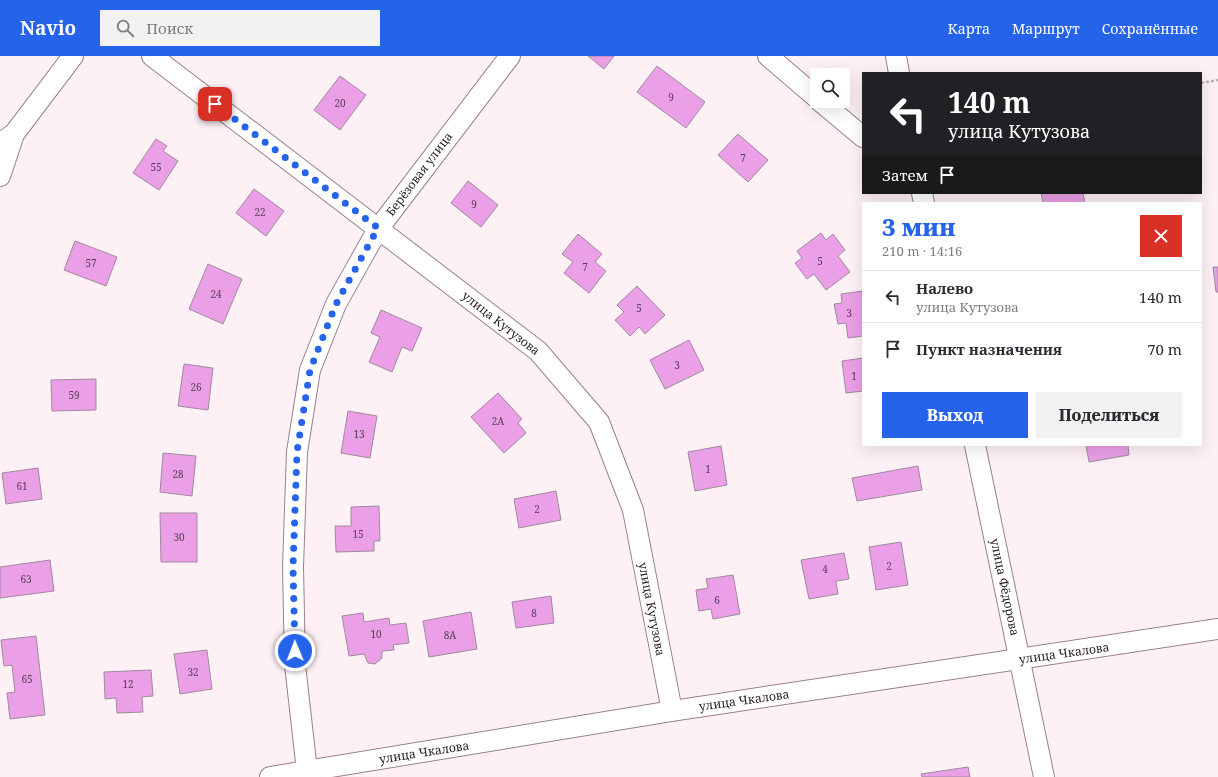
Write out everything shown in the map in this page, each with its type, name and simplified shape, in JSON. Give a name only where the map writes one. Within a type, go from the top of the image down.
[{"type":"street","points":[[0,176],[7,139],[73,56]]},
{"type":"street","name":"улица Кутузова","points":[[152,56],[538,351],[599,422],[633,510],[672,711]]},
{"type":"street","name":"Берёзовая улица","points":[[307,771],[295,665],[293,567],[297,452],[310,370],[336,304],[378,228],[510,56]]},
{"type":"street","points":[[768,56],[810,92]]},
{"type":"street","points":[[896,56],[899,72]]},
{"type":"street","points":[[828,108],[862,136]]},
{"type":"street","name":"улица Фёдорова","points":[[975,446],[1044,777]]},
{"type":"street","name":"улица Чкалова","points":[[270,777],[672,711],[1218,629]]},
{"type":"path","points":[[1202,83],[1218,80]]},
{"type":"building","points":[[588,56],[614,56],[604,69]]},
{"type":"building","points":[[657,66],[705,102],[686,128],[637,92]]},
{"type":"building","points":[[340,76],[366,95],[340,130],[314,110]]},
{"type":"building","points":[[738,134],[768,160],[748,182],[718,155]]},
{"type":"building","points":[[156,139],[167,146],[163,151],[178,161],[159,190],[133,173]]},
{"type":"building","points":[[468,181],[498,205],[481,227],[451,203]]},
{"type":"building","points":[[254,189],[284,211],[266,236],[236,213]]},
{"type":"building","points":[[1041,194],[1083,194],[1085,202],[1043,202]]},
{"type":"building","points":[[821,233],[826,240],[833,234],[845,250],[838,256],[850,272],[826,290],[814,274],[807,279],[795,263],[802,258],[797,251]]},
{"type":"building","points":[[578,234],[602,254],[595,262],[606,271],[589,293],[564,273],[573,262],[562,254]]},
{"type":"building","points":[[75,241],[117,257],[106,286],[64,270]]},
{"type":"building","points":[[208,264],[242,279],[223,324],[189,309]]},
{"type":"building","points":[[1213,267],[1218,267],[1218,292],[1216,292]]},
{"type":"building","points":[[637,286],[665,315],[645,334],[639,327],[630,336],[615,320],[624,312],[617,305]]},
{"type":"building","points":[[862,291],[862,336],[848,338],[846,323],[838,324],[834,304],[842,303],[841,294]]},
{"type":"building","points":[[381,310],[422,328],[412,351],[402,347],[392,372],[369,362],[380,337],[371,333]]},
{"type":"building","points":[[689,340],[704,370],[665,389],[650,360]]},
{"type":"building","points":[[862,358],[862,391],[846,393],[842,361]]},
{"type":"building","points":[[184,364],[213,368],[208,410],[178,406]]},
{"type":"building","points":[[96,379],[96,410],[52,411],[51,380]]},
{"type":"building","points":[[498,393],[522,419],[518,423],[526,433],[504,453],[471,417]]},
{"type":"building","points":[[348,411],[377,416],[370,458],[341,453]]},
{"type":"building","points":[[721,446],[727,485],[695,491],[688,452]]},
{"type":"building","points":[[1086,446],[1128,446],[1129,455],[1089,462]]},
{"type":"building","points":[[163,453],[196,456],[192,496],[160,492]]},
{"type":"building","points":[[918,466],[922,490],[857,501],[852,478]]},
{"type":"building","points":[[38,468],[42,499],[6,504],[2,473]]},
{"type":"building","points":[[556,491],[561,520],[519,528],[514,499]]},
{"type":"building","points":[[379,506],[380,541],[374,541],[374,551],[336,552],[335,526],[351,526],[351,507]]},
{"type":"building","points":[[160,513],[197,513],[197,562],[161,562]]},
{"type":"building","points":[[901,542],[908,585],[876,590],[869,547]]},
{"type":"building","points":[[844,553],[849,579],[836,581],[838,594],[809,599],[801,560]]},
{"type":"building","points":[[50,560],[54,591],[0,598],[0,567]]},
{"type":"building","points":[[733,575],[740,614],[713,619],[711,609],[699,611],[696,590],[708,588],[706,579]]},
{"type":"building","points":[[551,596],[554,623],[516,628],[512,602]]},
{"type":"building","points":[[471,612],[477,649],[429,657],[423,621]]},
{"type":"building","points":[[363,613],[364,622],[389,618],[390,625],[406,623],[409,643],[393,645],[394,650],[382,651],[382,658],[375,664],[368,663],[364,654],[349,656],[342,616]]},
{"type":"building","points":[[36,636],[45,715],[10,719],[7,693],[15,692],[12,665],[4,666],[1,640]]},
{"type":"building","points":[[207,650],[212,689],[180,694],[174,654]]},
{"type":"building","points":[[151,670],[153,696],[142,697],[143,712],[117,713],[116,698],[105,699],[104,672]]},
{"type":"building","points":[[968,767],[970,777],[922,777],[921,774]]},
{"type":"route","points":[[215,104],[378,228],[336,304],[310,370],[297,452],[293,567],[295,651]]}]
